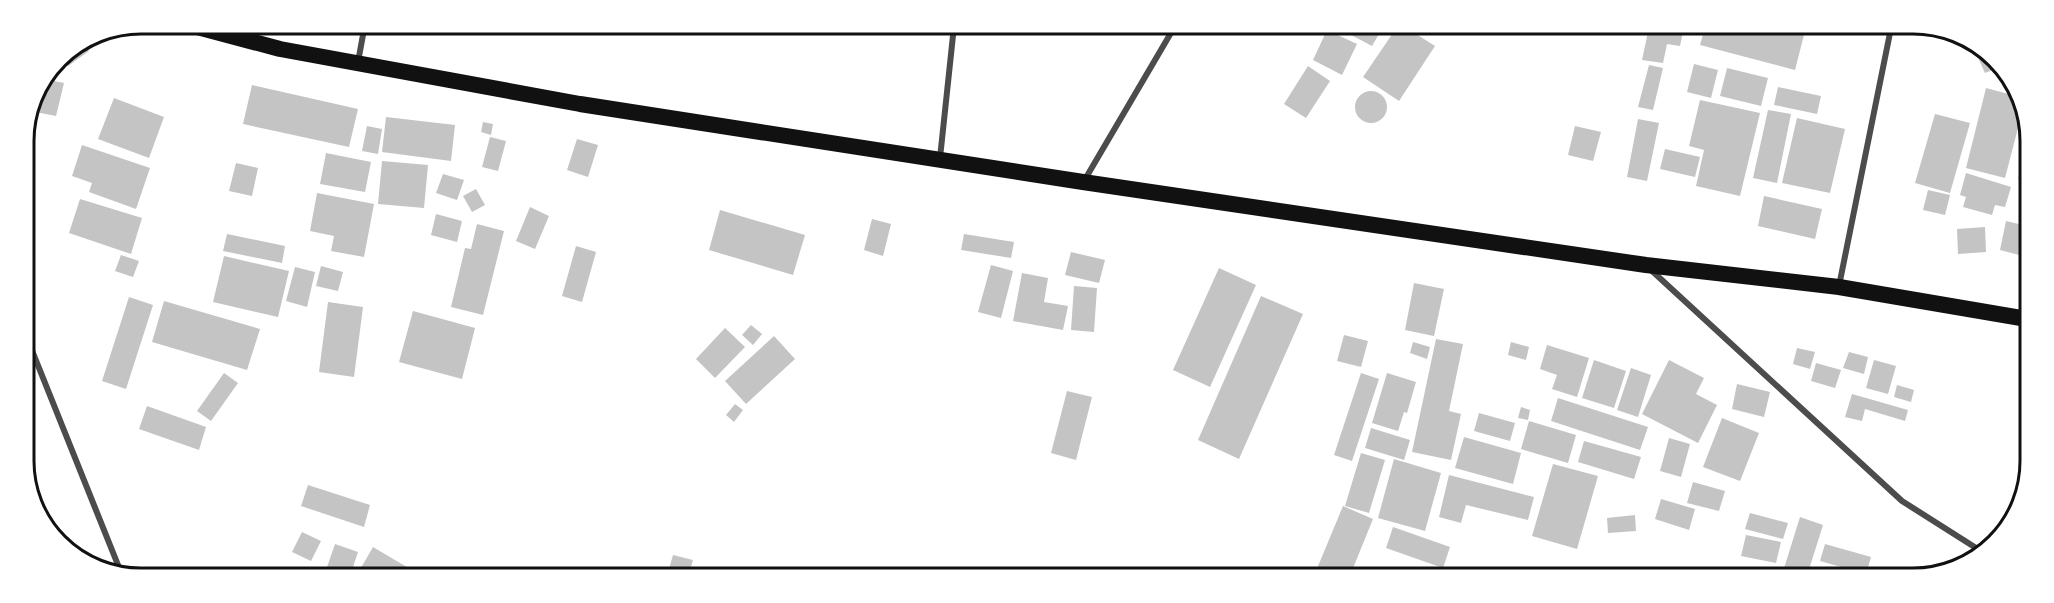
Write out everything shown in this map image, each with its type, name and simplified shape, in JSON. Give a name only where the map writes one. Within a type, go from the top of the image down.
[{"type":"highway","points":[[224,34],[280,49],[580,104],[940,158],[1083,182],[1646,265],[1839,287],[2020,318]]},
{"type":"street","points":[[358,62],[363,34]]},
{"type":"street","points":[[940,158],[953,34]]},
{"type":"street","points":[[1083,182],[1170,34]]},
{"type":"street","points":[[1839,287],[1890,34]]},
{"type":"street","points":[[1646,265],[1902,501],[1976,548]]},
{"type":"street","points":[[34,356],[118,566]]},
{"type":"building","points":[[1325,34],[1336,34],[1357,44],[1342,75],[1313,60]]},
{"type":"building","points":[[1349,34],[1379,34],[1372,46]]},
{"type":"building","points":[[1392,34],[1416,34],[1435,46],[1399,101],[1363,77]]},
{"type":"building","points":[[1648,34],[1683,34],[1680,46],[1667,44],[1663,63],[1642,60]]},
{"type":"building","points":[[1703,34],[1804,34],[1795,70],[1700,45]]},
{"type":"building","points":[[88,49],[89,51],[68,66],[76,57]]},
{"type":"building","points":[[1977,56],[1992,70],[1985,73]]},
{"type":"building","points":[[1694,64],[1718,70],[1711,98],[1687,92]]},
{"type":"building","points":[[1649,65],[1663,68],[1653,110],[1638,107]]},
{"type":"building","points":[[1308,66],[1330,81],[1306,118],[1284,104]]},
{"type":"building","points":[[1727,68],[1768,78],[1761,106],[1720,96]]},
{"type":"building","points":[[53,81],[64,83],[56,116],[38,113]]},
{"type":"building","points":[[252,85],[358,109],[349,147],[243,124]]},
{"type":"building","points":[[1778,87],[1821,96],[1817,114],[1774,105]]},
{"type":"building","points":[[1986,88],[2008,94],[2019,126],[2005,178],[1966,168]]},
{"type":"building","points":[[1371,91],[1382,96],[1387,107],[1382,118],[1371,123],[1360,118],[1355,107],[1360,96]]},
{"type":"building","points":[[114,98],[164,117],[149,158],[98,139]]},
{"type":"building","points":[[1700,100],[1760,113],[1740,196],[1696,186],[1704,150],[1689,146]]},
{"type":"building","points":[[1768,110],[1791,114],[1777,183],[1753,178]]},
{"type":"building","points":[[1935,114],[1970,123],[1950,193],[1915,183]]},
{"type":"building","points":[[386,117],[455,125],[451,161],[382,152]]},
{"type":"building","points":[[1797,118],[1845,129],[1830,193],[1782,183]]},
{"type":"building","points":[[1638,119],[1659,123],[1647,181],[1627,177]]},
{"type":"building","points":[[483,122],[493,124],[491,135],[481,132]]},
{"type":"building","points":[[367,126],[382,129],[378,154],[362,151]]},
{"type":"building","points":[[1575,126],[1601,132],[1593,161],[1568,155]]},
{"type":"building","points":[[490,137],[506,141],[498,171],[482,167]]},
{"type":"building","points":[[577,139],[598,145],[588,177],[567,170]]},
{"type":"building","points":[[82,145],[150,168],[136,209],[89,192],[92,183],[72,176]]},
{"type":"building","points":[[1665,149],[1700,157],[1695,177],[1660,169]]},
{"type":"building","points":[[326,153],[371,162],[365,192],[320,184]]},
{"type":"building","points":[[382,161],[428,165],[424,208],[378,204]]},
{"type":"building","points":[[236,163],[258,168],[252,196],[229,191]]},
{"type":"building","points":[[1966,173],[2011,187],[2005,207],[1995,205],[1992,215],[1963,207],[1966,197],[1960,195]]},
{"type":"building","points":[[443,174],[464,180],[457,200],[436,193]]},
{"type":"building","points":[[476,189],[485,205],[472,212],[463,196]]},
{"type":"building","points":[[1928,190],[1950,195],[1945,215],[1923,210]]},
{"type":"building","points":[[317,193],[374,204],[364,257],[331,251],[334,236],[310,231]]},
{"type":"building","points":[[1764,196],[1822,209],[1815,239],[1758,226]]},
{"type":"building","points":[[80,199],[142,218],[131,254],[69,233]]},
{"type":"building","points":[[530,207],[549,216],[535,249],[516,241]]},
{"type":"building","points":[[720,210],[805,235],[793,275],[709,250]]},
{"type":"building","points":[[436,214],[462,221],[457,242],[431,235]]},
{"type":"building","points":[[872,219],[891,224],[883,256],[864,250]]},
{"type":"building","points":[[2006,221],[2020,224],[2020,255],[2000,250]]},
{"type":"building","points":[[477,224],[504,231],[483,315],[451,307],[465,248],[471,249]]},
{"type":"building","points":[[1985,227],[1986,252],[1958,254],[1957,229]]},
{"type":"building","points":[[227,234],[285,246],[282,263],[223,251]]},
{"type":"building","points":[[964,234],[1014,242],[1011,258],[961,250]]},
{"type":"building","points":[[576,246],[596,252],[582,302],[562,296]]},
{"type":"building","points":[[1071,252],[1105,260],[1099,283],[1065,275]]},
{"type":"building","points":[[121,255],[139,261],[133,277],[115,271]]},
{"type":"building","points":[[224,256],[289,271],[278,317],[213,302]]},
{"type":"building","points":[[991,265],[1013,271],[1001,318],[978,312]]},
{"type":"building","points":[[321,266],[343,272],[338,291],[316,286]]},
{"type":"building","points":[[295,267],[315,272],[307,307],[286,301]]},
{"type":"building","points":[[1219,268],[1256,285],[1210,387],[1173,370]]},
{"type":"building","points":[[1022,273],[1048,278],[1044,302],[1068,306],[1063,330],[1013,321]]},
{"type":"building","points":[[1414,283],[1444,289],[1434,336],[1405,330]]},
{"type":"building","points":[[1074,286],[1097,288],[1094,332],[1071,330]]},
{"type":"building","points":[[1261,296],[1303,314],[1239,459],[1198,440]]},
{"type":"building","points":[[129,297],[153,305],[126,389],[102,381]]},
{"type":"building","points":[[164,301],[260,329],[247,370],[152,342]]},
{"type":"building","points":[[328,302],[363,307],[354,377],[319,372]]},
{"type":"building","points":[[413,311],[475,328],[462,379],[399,362]]},
{"type":"building","points":[[751,325],[762,334],[753,345],[742,335]]},
{"type":"building","points":[[725,328],[745,347],[715,378],[696,359]]},
{"type":"building","points":[[1344,335],[1368,341],[1361,367],[1337,361]]},
{"type":"building","points":[[774,336],[795,359],[746,404],[725,381]]},
{"type":"building","points":[[1436,339],[1463,344],[1449,411],[1461,414],[1451,460],[1412,452]]},
{"type":"building","points":[[1413,342],[1430,347],[1427,359],[1410,353]]},
{"type":"building","points":[[1511,342],[1529,347],[1526,360],[1508,355]]},
{"type":"building","points":[[1547,345],[1589,358],[1577,397],[1552,389],[1557,375],[1540,369]]},
{"type":"building","points":[[1797,348],[1815,352],[1810,369],[1793,364]]},
{"type":"building","points":[[1849,352],[1868,357],[1864,374],[1843,368]]},
{"type":"building","points":[[1594,360],[1626,371],[1614,408],[1582,398]]},
{"type":"building","points":[[1669,360],[1704,378],[1696,394],[1717,405],[1698,443],[1642,414]]},
{"type":"building","points":[[1874,360],[1896,366],[1888,394],[1866,388]]},
{"type":"building","points":[[1816,363],[1841,370],[1835,388],[1811,381]]},
{"type":"building","points":[[1631,368],[1651,375],[1638,417],[1617,410]]},
{"type":"building","points":[[224,373],[238,383],[211,421],[197,411]]},
{"type":"building","points":[[1361,373],[1379,379],[1352,461],[1334,455]]},
{"type":"building","points":[[1387,373],[1416,382],[1407,413],[1404,412],[1398,431],[1372,423]]},
{"type":"building","points":[[1737,384],[1770,392],[1764,417],[1732,409]]},
{"type":"building","points":[[1897,385],[1914,390],[1911,402],[1894,397]]},
{"type":"building","points":[[1067,391],[1092,397],[1076,460],[1051,453]]},
{"type":"building","points":[[1852,394],[1908,410],[1905,421],[1865,409],[1862,421],[1845,417]]},
{"type":"building","points":[[1558,398],[1648,427],[1640,450],[1551,421]]},
{"type":"building","points":[[735,404],[743,410],[734,422],[726,415]]},
{"type":"building","points":[[147,406],[206,427],[199,450],[139,429]]},
{"type":"building","points":[[1521,407],[1530,410],[1528,420],[1518,418]]},
{"type":"building","points":[[1479,413],[1515,423],[1510,441],[1474,431]]},
{"type":"building","points":[[1722,418],[1759,433],[1740,481],[1703,467]]},
{"type":"building","points":[[1529,421],[1576,435],[1568,463],[1521,449]]},
{"type":"building","points":[[1371,428],[1410,440],[1404,460],[1365,448]]},
{"type":"building","points":[[1464,437],[1521,453],[1513,484],[1455,468]]},
{"type":"building","points":[[1669,438],[1690,444],[1681,477],[1660,471]]},
{"type":"building","points":[[1584,441],[1641,457],[1634,479],[1578,462]]},
{"type":"building","points":[[1361,453],[1385,460],[1369,513],[1345,506]]},
{"type":"building","points":[[1394,459],[1441,473],[1425,531],[1378,518]]},
{"type":"building","points":[[1553,464],[1598,476],[1577,549],[1532,536]]},
{"type":"building","points":[[1449,475],[1534,497],[1528,520],[1466,505],[1461,523],[1439,517]]},
{"type":"building","points":[[1693,482],[1725,491],[1719,511],[1687,503]]},
{"type":"building","points":[[308,485],[370,505],[364,527],[301,506]]},
{"type":"building","points":[[1661,499],[1695,509],[1689,530],[1655,519]]},
{"type":"building","points":[[1343,506],[1373,519],[1353,568],[1317,568]]},
{"type":"building","points":[[1750,513],[1788,523],[1783,539],[1745,529]]},
{"type":"building","points":[[1635,515],[1636,531],[1608,533],[1607,518]]},
{"type":"building","points":[[1800,517],[1823,525],[1809,568],[1784,568]]},
{"type":"building","points":[[1393,527],[1450,547],[1443,568],[1386,548]]},
{"type":"building","points":[[302,532],[321,541],[311,561],[292,552]]},
{"type":"building","points":[[1746,535],[1781,542],[1776,563],[1741,556]]},
{"type":"building","points":[[335,544],[358,552],[353,568],[327,568]]},
{"type":"building","points":[[1825,544],[1871,557],[1868,568],[1845,568],[1820,561]]},
{"type":"building","points":[[373,547],[408,568],[361,568]]},
{"type":"building","points":[[673,555],[693,560],[690,568],[669,568]]}]
